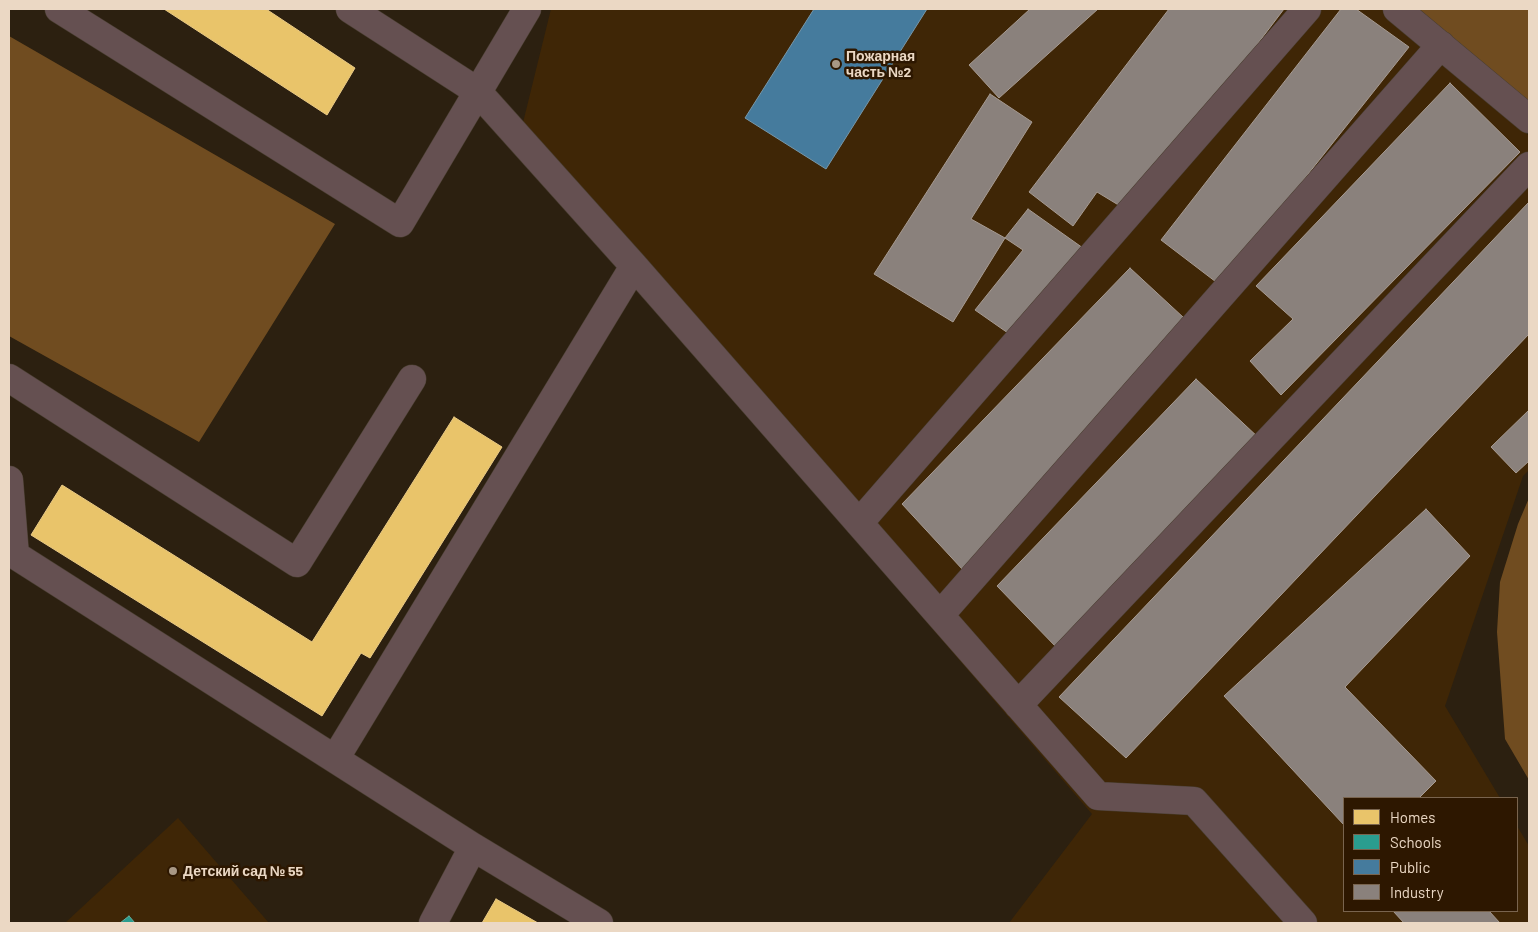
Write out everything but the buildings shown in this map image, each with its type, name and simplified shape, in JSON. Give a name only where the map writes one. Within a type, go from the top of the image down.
[{"type":"street","points":[[58,9],[400,223],[527,9]]},
{"type":"street","points":[[350,9],[477,92],[634,266],[1098,796],[1194,801],[1303,923]]},
{"type":"street","points":[[859,523],[1307,9]]},
{"type":"street","points":[[1397,9],[1529,119]]},
{"type":"street","points":[[940,615],[1441,45]]},
{"type":"street","points":[[1018,705],[1529,166]]},
{"type":"street","points":[[335,759],[634,266]]},
{"type":"street","points":[[9,378],[297,563],[412,379]]},
{"type":"street","points":[[9,480],[15,555],[473,847],[599,923]]},
{"type":"street","points":[[433,923],[473,847]]},
{"type":"shaded area","points":[[551,9],[1400,9],[1529,136],[1529,470],[1523,476],[1445,706],[1499,797],[1343,797],[1343,912],[1518,912],[1518,828],[1529,846],[1529,923],[1009,923],[1092,814],[517,147]]},
{"type":"shaded area","points":[[1417,9],[1529,9],[1529,102]]},
{"type":"shaded area","points":[[9,36],[335,224],[199,442],[9,336]]},
{"type":"shaded area","points":[[1529,498],[1529,780],[1505,739],[1497,632],[1500,582],[1518,524]]},
{"type":"shaded area","name":"Детский сад № 55","points":[[178,818],[269,923],[65,923]]},
{"type":"place","name":"Пожарная часть №2","points":[[836,64]]},
{"type":"place","name":"Детский сад № 55","points":[[173,871]]}]
